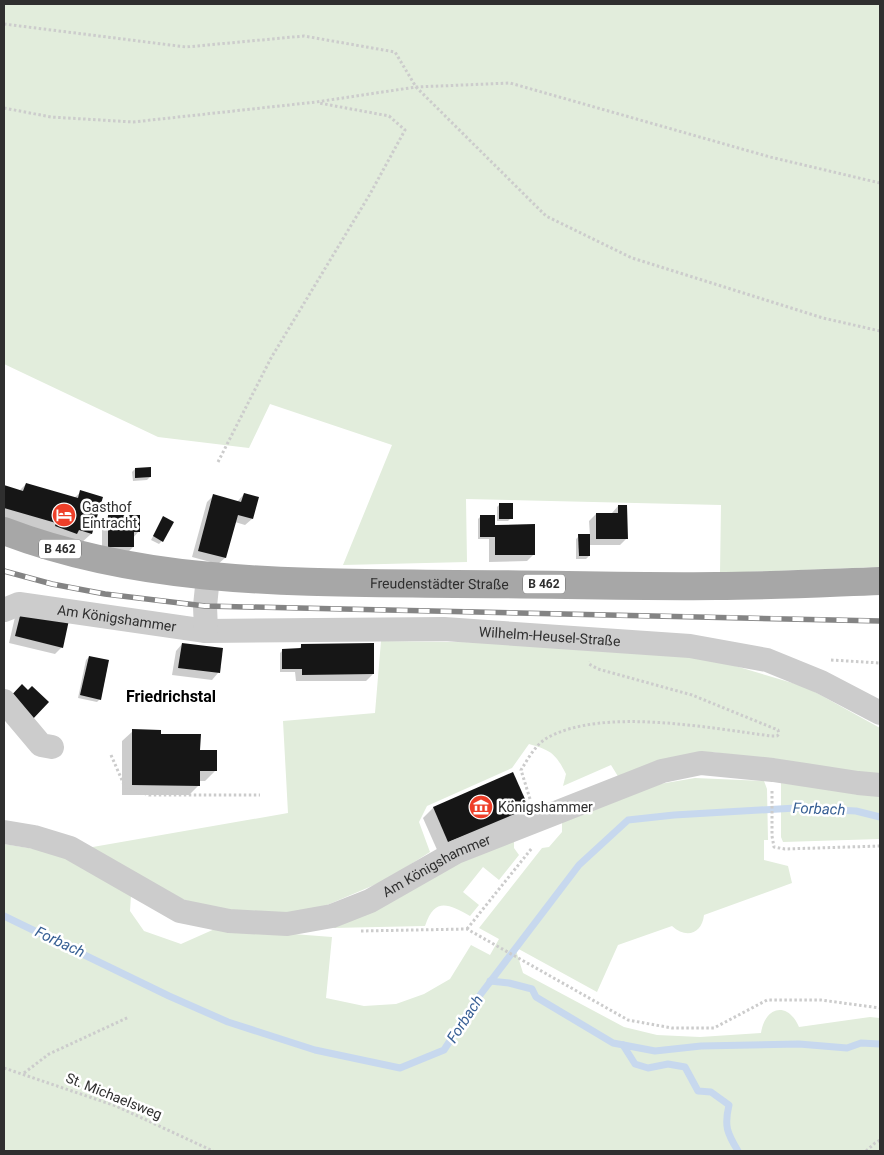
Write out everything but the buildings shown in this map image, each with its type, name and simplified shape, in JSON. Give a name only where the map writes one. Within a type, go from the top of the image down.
[{"type":"main road","name":"Freudenstädter Straße","points":[[4,531],[32,542],[118,563],[208,577],[285,582],[698,586],[880,581]]},
{"type":"street","points":[[206,631],[205,606],[208,577]]},
{"type":"street","name":"Am Königshammer","points":[[4,610],[19,604],[206,631]]},
{"type":"street","name":"Wilhelm-Heusel-Straße","points":[[206,631],[444,629],[690,646],[767,660],[821,682],[880,713]]},
{"type":"street","points":[[4,701],[41,745],[52,747]]},
{"type":"street","name":"Am Königshammer","points":[[4,832],[34,837],[70,848],[180,911],[229,921],[287,924],[332,916],[370,901],[456,852],[662,771],[701,763],[773,770],[858,783],[880,784]]},
{"type":"path","points":[[4,24],[186,47],[304,36],[395,52],[416,87],[546,216],[632,258],[823,318],[880,331]]},
{"type":"path","points":[[4,108],[51,118],[133,122],[316,102],[416,87],[510,83],[770,157],[880,183]]},
{"type":"path","points":[[218,462],[270,358],[370,194],[405,130],[389,116],[316,102]]},
{"type":"path","points":[[467,929],[533,847],[537,819],[521,770],[535,748],[546,739],[571,727],[627,721],[679,724],[771,736],[779,734],[778,730],[692,696],[598,669],[589,664],[591,661],[598,661]]},
{"type":"path","points":[[111,755],[125,787],[150,795],[260,795]]},
{"type":"path","points":[[772,785],[772,836],[774,847],[785,849],[880,846]]},
{"type":"path","points":[[358,931],[467,929],[628,1020],[672,1028],[714,1028],[767,1000],[820,1000],[880,1008]]},
{"type":"path","points":[[24,1073],[49,1054],[130,1017]]},
{"type":"path","name":"St. Michaelsweg","points":[[4,1068],[24,1073],[116,1106],[213,1151]]},
{"type":"path","points":[[866,1151],[880,1140]]},
{"type":"green space","points":[[4,4],[880,4],[880,567],[720,573],[721,505],[466,499],[467,562],[343,565],[392,445],[270,404],[249,448],[158,437],[4,364]]},
{"type":"green space","points":[[381,641],[528,643],[698,658],[732,665],[806,687],[880,728],[880,776],[712,752],[673,760],[619,778],[611,765],[563,786],[566,774],[556,757],[543,748],[529,744],[512,768],[427,806],[419,822],[430,852],[386,880],[306,914],[218,910],[172,896],[87,848],[288,813],[283,721],[375,713]]},
{"type":"green space","points":[[695,778],[764,781],[767,789],[768,840],[764,840],[764,860],[788,866],[792,883],[704,915],[700,927],[692,933],[677,930],[672,926],[618,945],[597,992],[515,947],[523,973],[624,1027],[657,1035],[700,1037],[761,1033],[767,1017],[777,1010],[789,1013],[799,1027],[870,1017],[880,1018],[880,1151],[4,1151],[4,844],[59,853],[131,895],[130,911],[144,931],[181,944],[217,928],[332,937],[326,998],[364,1006],[396,1004],[424,994],[450,979],[471,945],[490,955],[499,939],[479,928],[542,848],[549,847],[562,832],[562,820],[654,785]]},
{"type":"green space","points":[[781,783],[880,795],[880,839],[783,842],[781,837]]},
{"type":"green space","points":[[514,838],[514,848],[519,855],[499,880],[483,867],[463,892],[479,905],[470,916],[455,908],[443,906],[433,911],[425,926],[332,928],[468,855]]},
{"type":"waterway","name":"Forbach","points":[[4,916],[169,996],[228,1022],[315,1050],[400,1068],[444,1050],[477,999],[579,865],[628,820],[674,815],[796,808],[856,811],[880,817]]},
{"type":"waterway","points":[[490,981],[509,983],[532,989],[536,997],[613,1043],[655,1051],[701,1046],[799,1044],[847,1048],[861,1043],[880,1044]]},
{"type":"waterway","points":[[623,1045],[635,1064],[648,1068],[668,1064],[685,1067],[698,1091],[711,1092],[729,1105],[727,1124],[731,1139],[738,1151]]},
{"type":"railway","points":[[4,571],[52,584],[105,594],[205,606],[880,621]]},
{"type":"place","name":"Gasthof Eintracht","points":[[64,515]]},
{"type":"place","name":"Königshammer","points":[[481,807]]},
{"type":"district","name":"Friedrichstal","points":[[171,696]]}]
